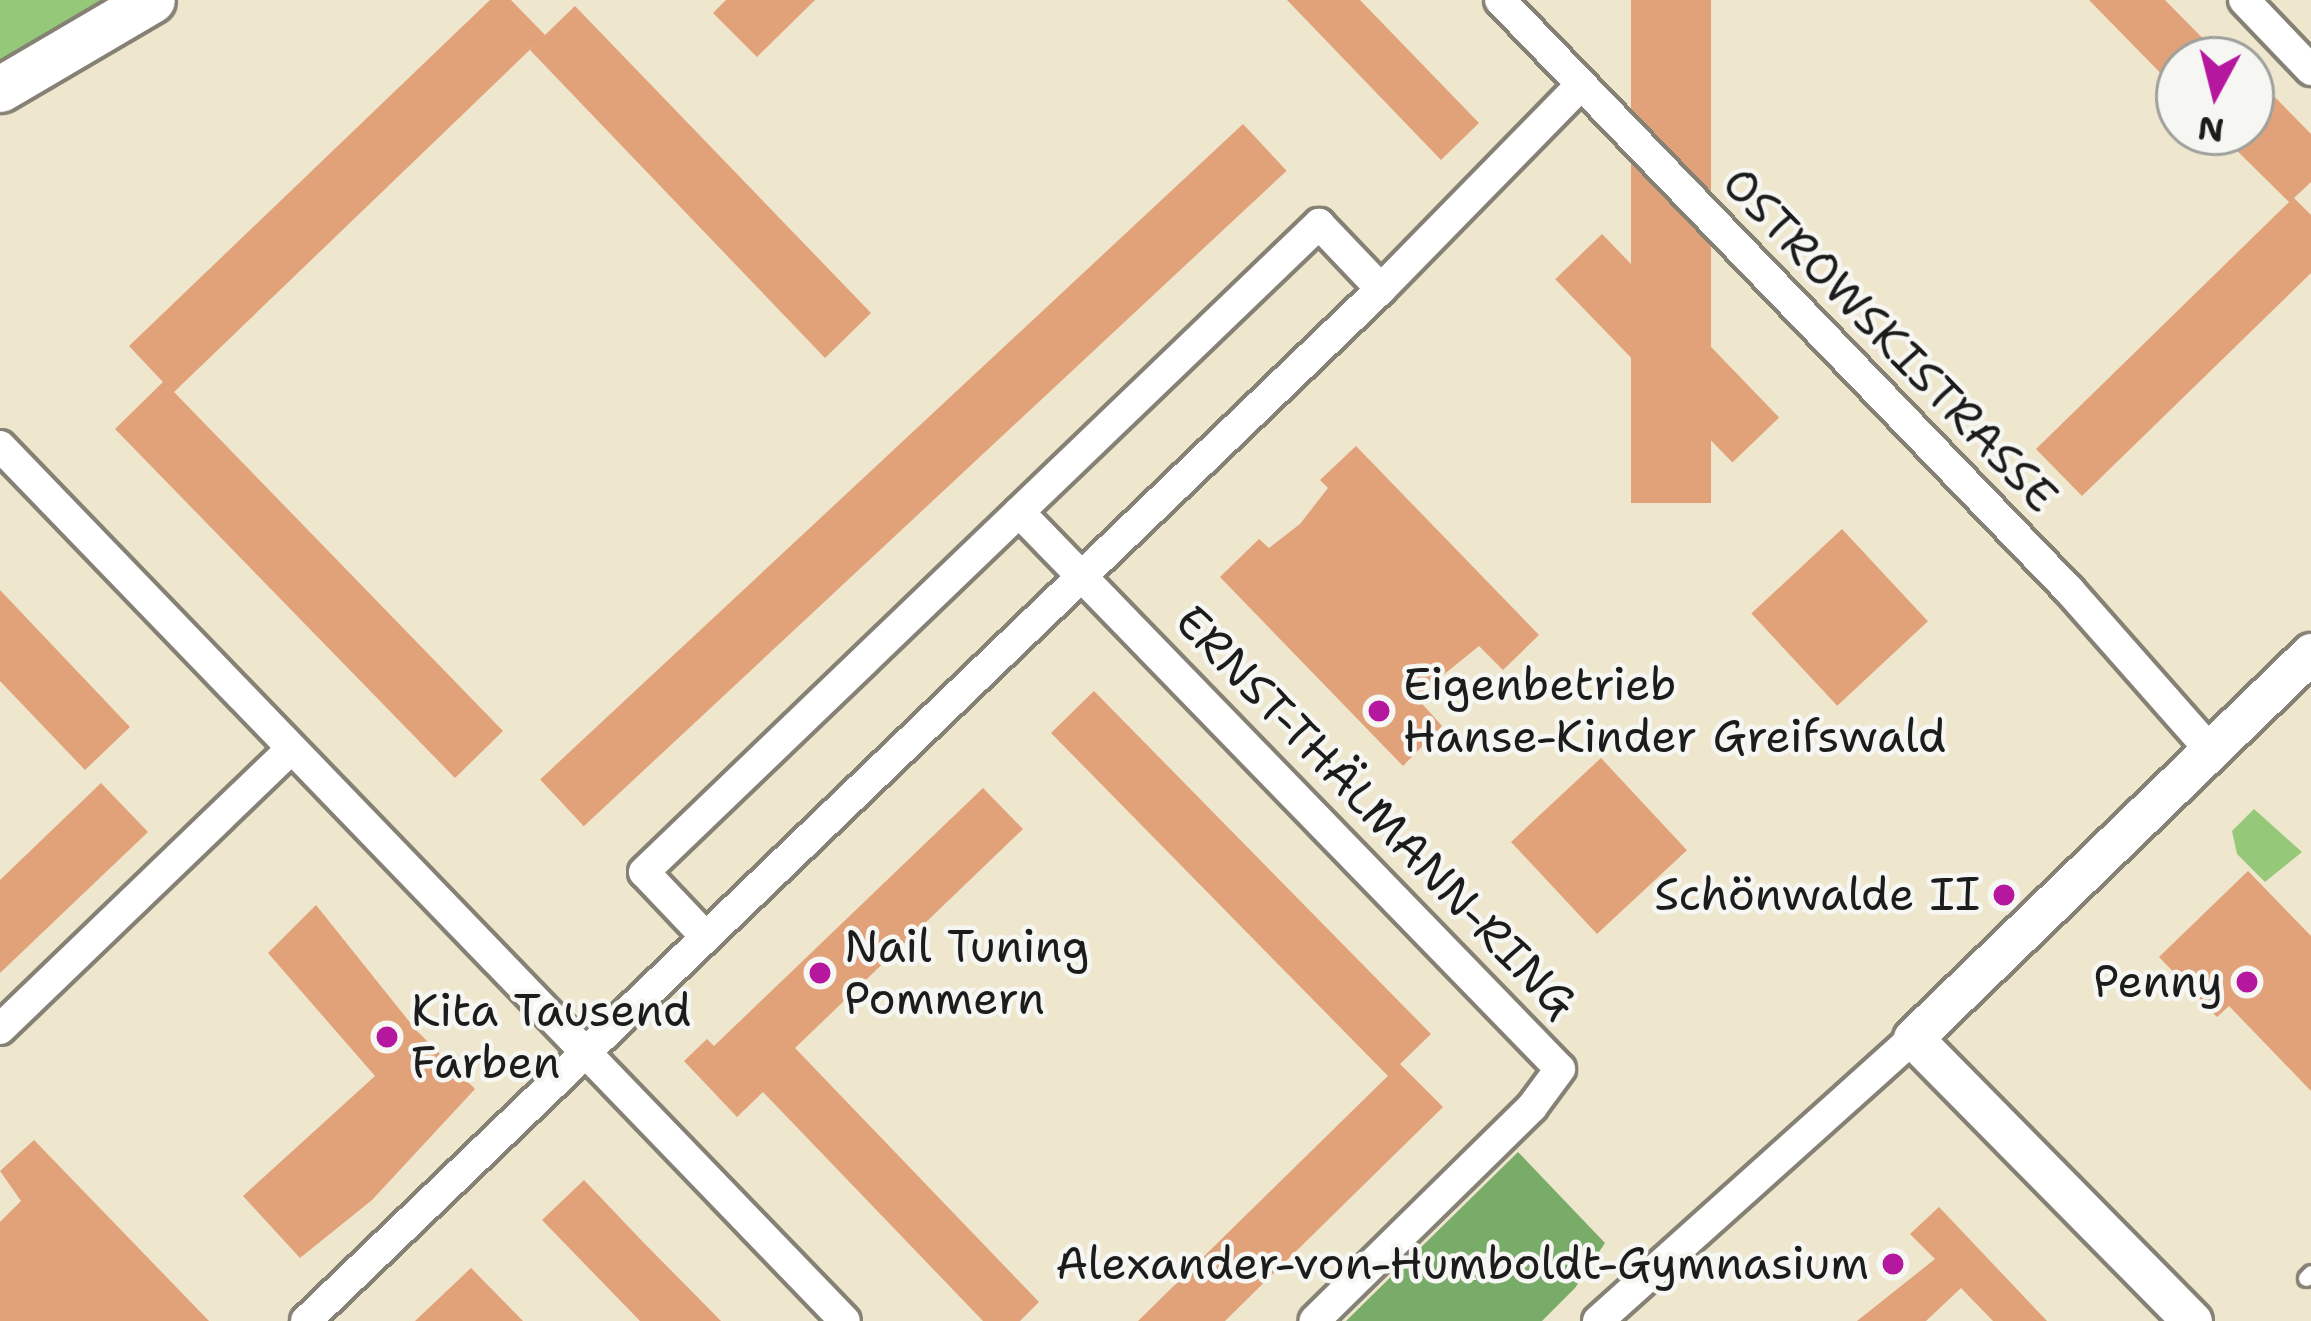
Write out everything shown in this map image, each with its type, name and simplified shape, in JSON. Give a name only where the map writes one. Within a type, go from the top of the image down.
[{"type":"main road","points":[[0,89],[152,0]]},
{"type":"street","name":"OSTROWSKISTRASSE","points":[[1500,0],[2069,590],[2209,749]]},
{"type":"street","points":[[2245,0],[2311,70]]},
{"type":"street","points":[[306,1321],[1381,289],[1581,86]]},
{"type":"street","points":[[705,936],[644,872],[1318,224],[1381,289]]},
{"type":"street","points":[[0,446],[289,751],[844,1321]]},
{"type":"street","points":[[1019,512],[1078,575]]},
{"type":"street","name":"ERNST-THÄLMANN-RING","points":[[1078,575],[1560,1069],[1532,1107],[1313,1321]]},
{"type":"street","points":[[1598,1321],[1913,1038],[2311,653]]},
{"type":"street","points":[[0,1028],[289,751]]},
{"type":"street","points":[[1913,1038],[2192,1321]]},
{"type":"green space","points":[[0,0],[111,0],[0,66]]},
{"type":"green space","points":[[2254,809],[2302,852],[2265,882],[2237,854],[2232,831]]},
{"type":"green space","points":[[1518,1152],[1605,1243],[1575,1288],[1542,1321],[1346,1321]]},
{"type":"building","points":[[490,0],[511,0],[545,35],[575,6],[871,313],[825,358],[530,50],[538,42],[174,392],[503,731],[455,778],[115,429],[163,382],[129,346]]},
{"type":"building","points":[[726,0],[815,0],[757,57],[713,13]]},
{"type":"building","points":[[1287,0],[1360,0],[1479,123],[1441,160]]},
{"type":"building","points":[[1631,0],[1711,0],[1711,503],[1631,503]]},
{"type":"building","points":[[2089,0],[2165,0],[2200,36],[2155,36],[2155,67]]},
{"type":"building","points":[[2275,97],[2311,134],[2311,182],[2294,198],[2311,215],[2311,273],[2082,496],[2036,449],[2289,202],[2242,156],[2275,156]]},
{"type":"building","points":[[1243,124],[1287,171],[584,826],[540,779]]},
{"type":"building","points":[[1602,234],[1779,417],[1732,463],[1555,279]]},
{"type":"building","points":[[1356,446],[1539,635],[1503,670],[1479,646],[1416,697],[1442,726],[1403,766],[1220,577],[1259,539],[1269,548],[1300,524],[1328,488],[1320,480]]},
{"type":"building","points":[[1842,529],[1928,621],[1837,706],[1751,614]]},
{"type":"building","points":[[0,590],[130,727],[85,770],[0,681]]},
{"type":"building","points":[[1094,691],[1431,1034],[1400,1064],[1443,1107],[1225,1321],[1138,1321],[1388,1076],[1051,733]]},
{"type":"building","points":[[1601,758],[1687,850],[1597,934],[1511,842]]},
{"type":"building","points":[[101,783],[148,832],[0,973],[0,880]]},
{"type":"building","points":[[983,788],[1023,829],[795,1048],[1039,1302],[1020,1321],[983,1321],[763,1092],[737,1117],[684,1061],[707,1039],[714,1046]]},
{"type":"building","name":"Penny","points":[[2248,871],[2311,936],[2311,1091],[2229,1006],[2217,1017],[2159,957]]},
{"type":"building","points":[[316,905],[416,1030],[475,1089],[372,1200],[300,1258],[243,1196],[375,1076],[268,953]]},
{"type":"building","points":[[34,1140],[209,1321],[0,1321],[0,1222],[21,1201],[0,1171]]},
{"type":"building","points":[[584,1180],[721,1321],[640,1321],[542,1220]]},
{"type":"building","points":[[1939,1207],[2047,1321],[1993,1321],[1961,1288],[1926,1321],[1857,1321],[1935,1259],[1910,1234]]},
{"type":"building","points":[[471,1268],[523,1321],[415,1321]]},
{"type":"place","name":"Eigenbetrieb Hanse-Kinder Greifswald","points":[[1379,711]]},
{"type":"place","name":"Schönwalde II","points":[[2004,895]]},
{"type":"place","name":"Nail Tuning Pommern","points":[[820,973]]},
{"type":"place","name":"Penny","points":[[2247,982]]},
{"type":"place","name":"Kita Tausend Farben","points":[[387,1037]]},
{"type":"place","name":"Alexander-von-Humboldt-Gymnasium","points":[[1893,1264]]}]
